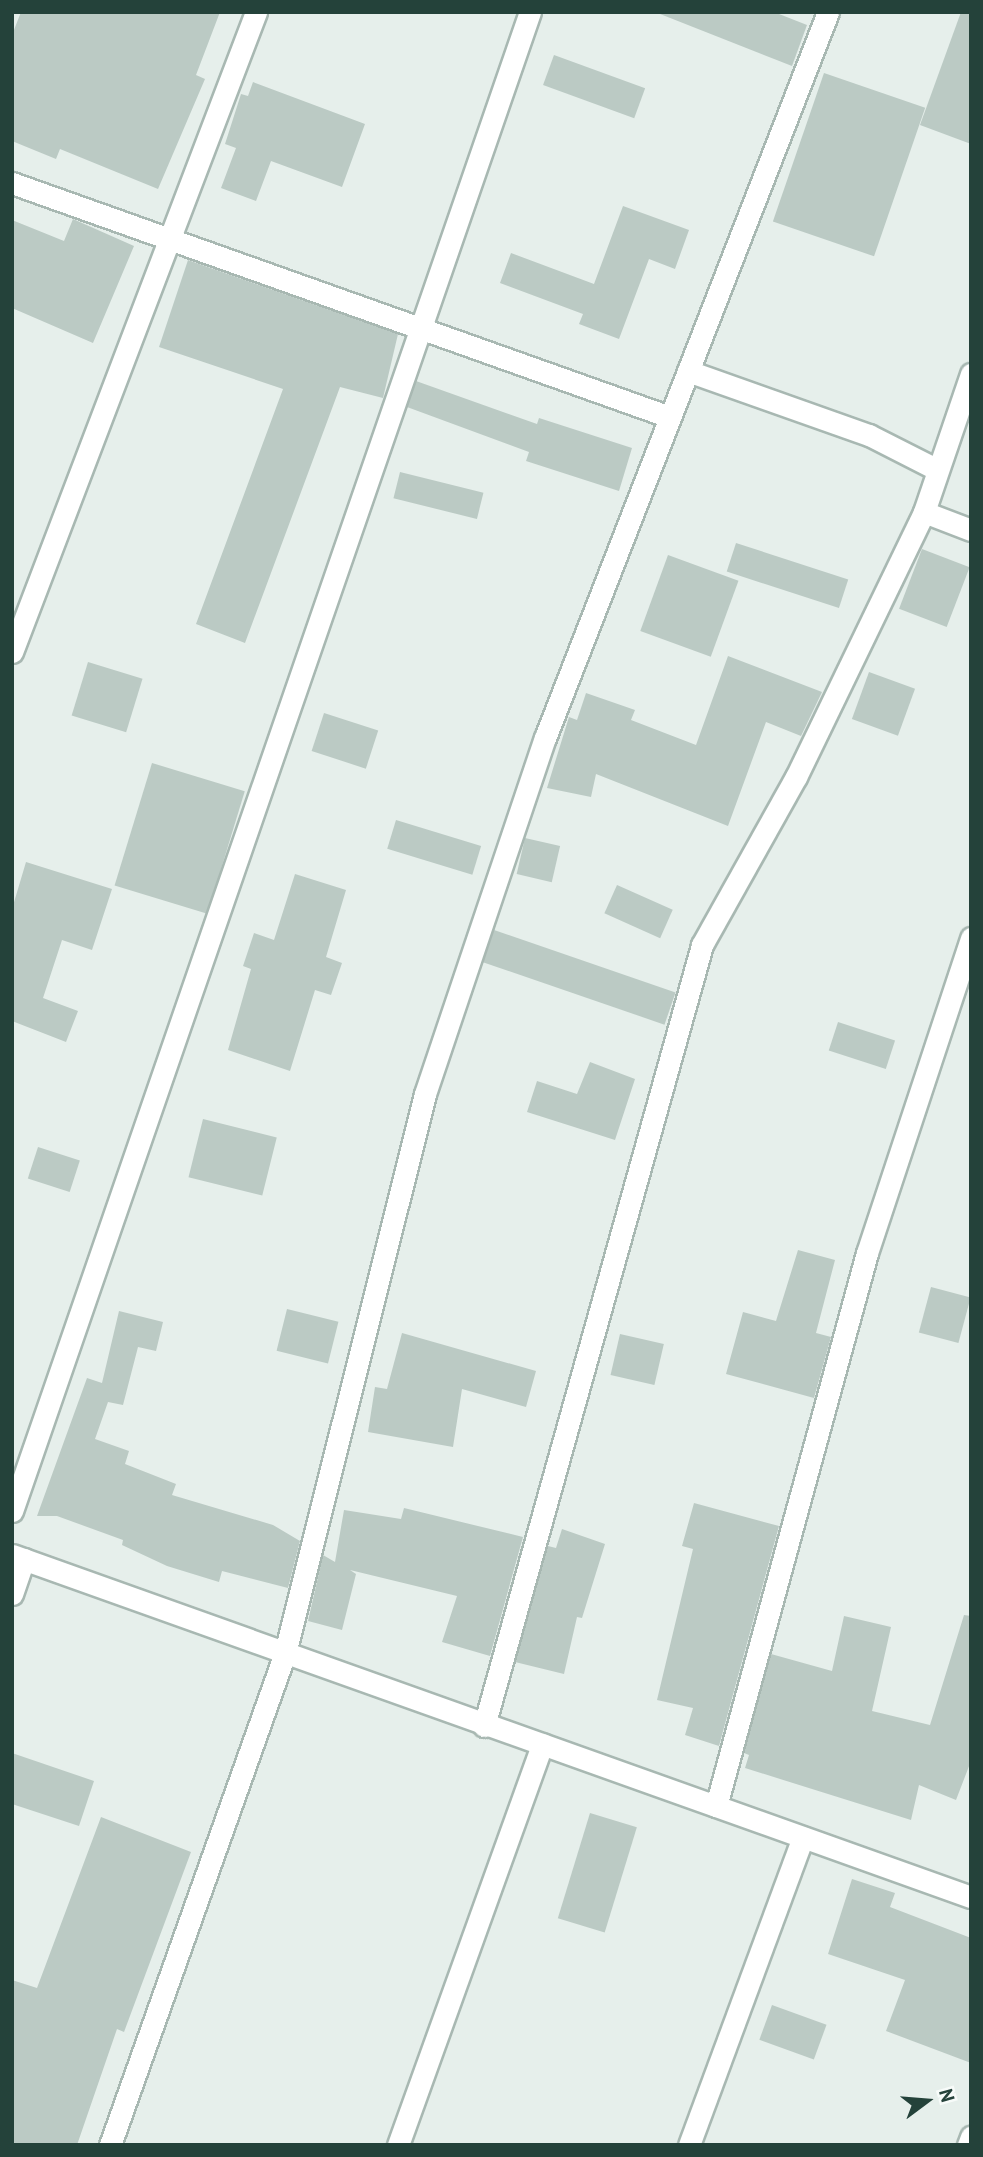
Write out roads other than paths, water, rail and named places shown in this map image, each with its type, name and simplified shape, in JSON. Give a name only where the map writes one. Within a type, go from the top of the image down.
[{"type":"street","points":[[12,652],[256,12]]},
{"type":"street","points":[[12,1511],[530,12]]},
{"type":"street","points":[[110,2145],[285,1653],[425,1094],[545,737],[828,12]]},
{"type":"street","points":[[12,183],[670,417]]},
{"type":"street","points":[[688,371],[869,435],[938,470]]},
{"type":"street","points":[[484,1726],[702,945],[796,777],[924,512],[971,374]]},
{"type":"street","points":[[924,512],[971,530]]},
{"type":"street","points":[[716,1806],[867,1253],[971,938]]},
{"type":"street","points":[[12,1594],[18,1557],[484,1726],[542,1744],[971,1897]]},
{"type":"street","points":[[398,2145],[542,1744]]},
{"type":"street","points":[[689,2145],[803,1837]]},
{"type":"street","points":[[968,2145],[971,2137]]}]
